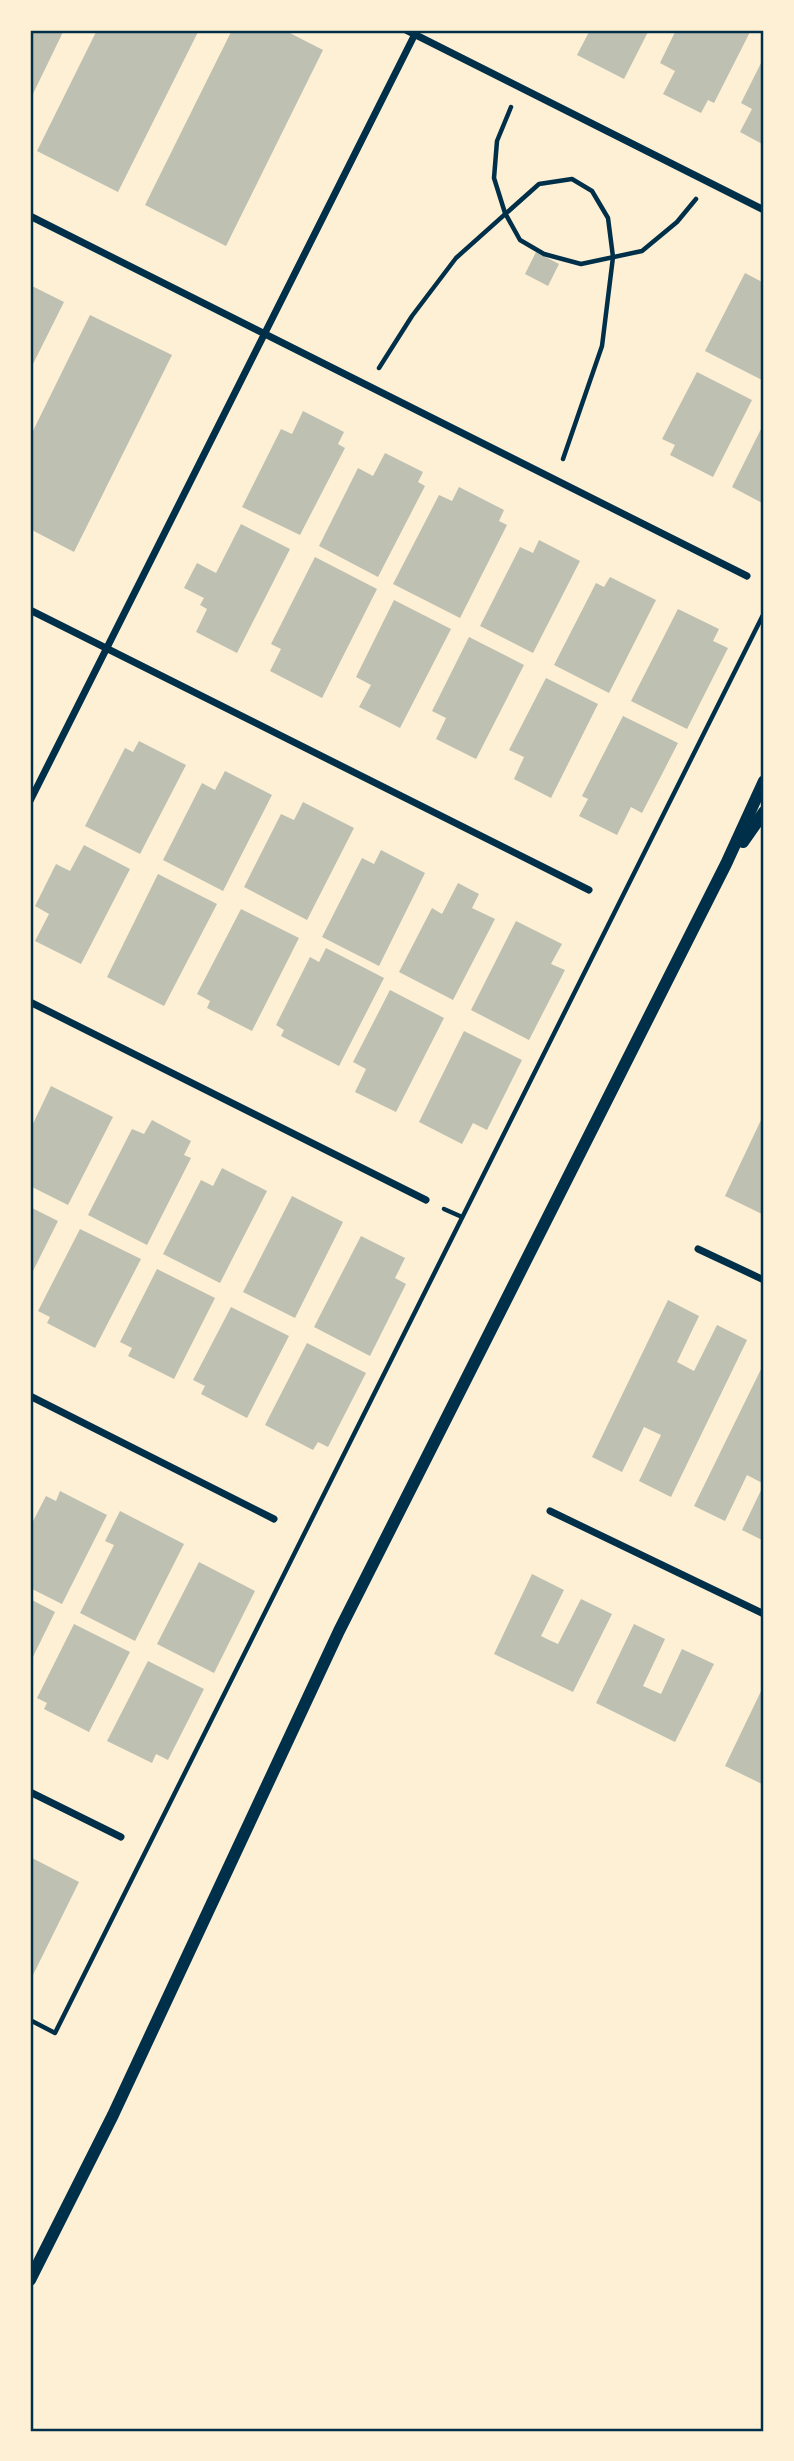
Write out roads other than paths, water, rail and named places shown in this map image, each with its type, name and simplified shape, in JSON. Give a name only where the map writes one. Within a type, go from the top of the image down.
[{"type":"street","points":[[406,30],[416,32],[764,210]]},
{"type":"street","points":[[30,802],[416,32]]},
{"type":"street","points":[[30,216],[747,576]]},
{"type":"street","points":[[30,610],[589,890]]},
{"type":"street","points":[[30,2280],[113,2115],[339,1631],[726,864],[764,780]]},
{"type":"street","points":[[726,864],[764,812]]},
{"type":"street","points":[[30,1002],[426,1200]]},
{"type":"street","points":[[698,1249],[764,1280]]},
{"type":"street","points":[[30,1396],[274,1519]]},
{"type":"street","points":[[550,1511],[764,1614]]},
{"type":"street","points":[[30,1792],[121,1838]]}]
